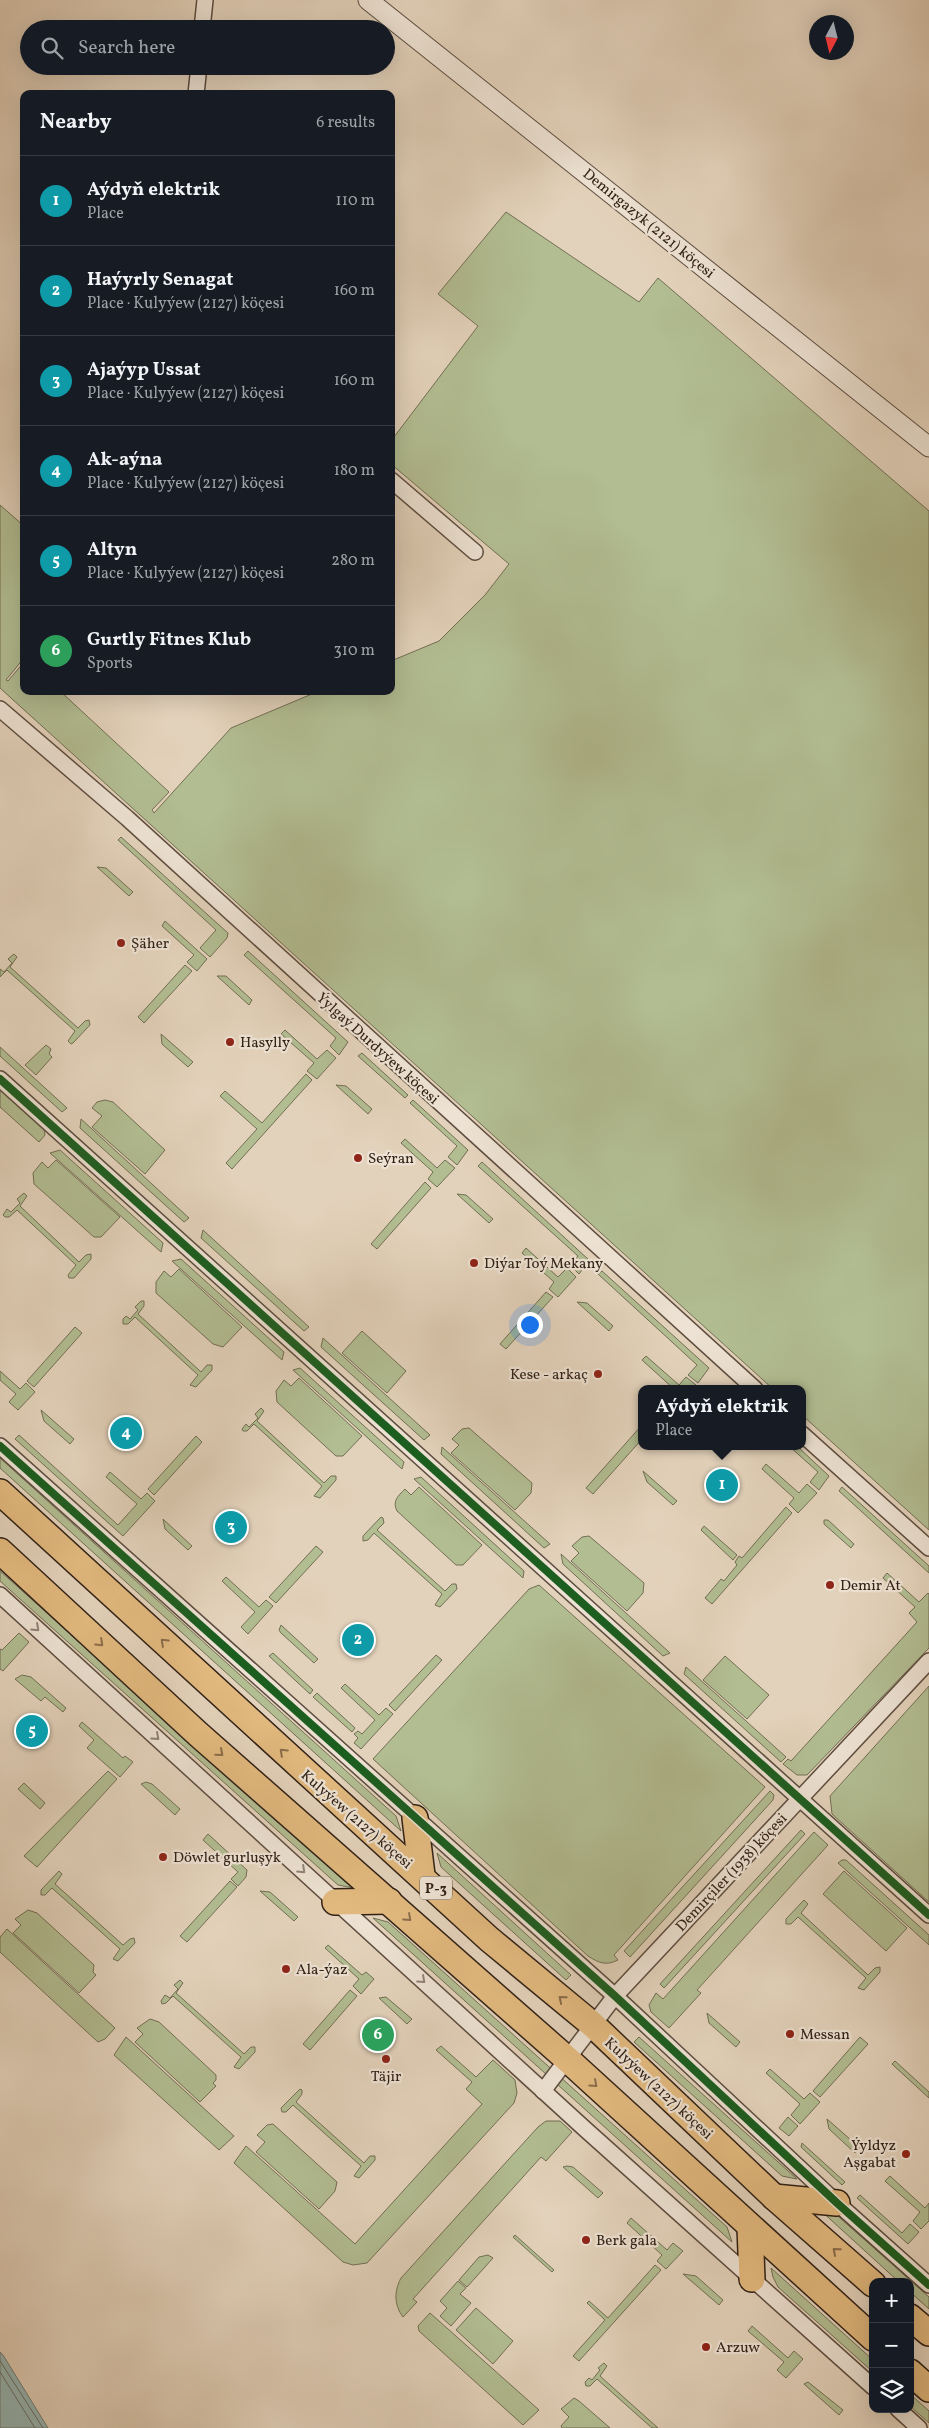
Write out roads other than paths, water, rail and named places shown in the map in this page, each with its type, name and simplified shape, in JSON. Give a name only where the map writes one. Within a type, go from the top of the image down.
[{"type":"highway","name":"Kulyýew (2127) köçesi","points":[[0,1492],[489,1939],[593,2025],[774,2197],[869,2280]]},
{"type":"highway","name":"P-3","points":[[0,1551],[198,1734],[566,2059],[869,2334]]},
{"type":"highway","points":[[415,1818],[422,1876]]},
{"type":"highway","points":[[335,1902],[389,1901]]},
{"type":"highway","points":[[774,2197],[837,2203]]},
{"type":"highway","points":[[750,2226],[752,2278]]},
{"type":"highway","points":[[914,2320],[929,2333]]},
{"type":"highway","points":[[914,2376],[929,2389]]},
{"type":"street","points":[[203,20],[205,0]]},
{"type":"street","name":"Demirgazyk (2121) köçesi","points":[[368,0],[393,20]]},
{"type":"street","name":"Demirgazyk (2121) köçesi","points":[[395,22],[929,448]]},
{"type":"street","points":[[196,90],[198,75]]},
{"type":"street","points":[[395,483],[475,552]]},
{"type":"street","name":"Ýylgaý Durdyýew köçesi","points":[[0,710],[127,818],[751,1385]]},
{"type":"street","points":[[0,1079],[929,1915]]},
{"type":"street","points":[[806,1438],[929,1548]]},
{"type":"street","points":[[0,1446],[615,1996],[837,2203],[929,2285]]},
{"type":"street","points":[[0,1595],[543,2091],[869,2383]]},
{"type":"street","name":"Demirçiler (1938) köçesi","points":[[543,2091],[615,1996],[929,1661]]},
{"type":"street","points":[[902,2413],[919,2428]]},
{"type":"water","points":[[0,2352],[3,2355],[48,2428],[0,2428]]},
{"type":"place","name":"Şäher","points":[[121,943]]},
{"type":"place","name":"Hasylly","points":[[230,1042]]},
{"type":"place","name":"Seýran","points":[[358,1158]]},
{"type":"place","name":"Diýar Toý Mekany","points":[[474,1263]]},
{"type":"place","name":"Kese - arkaç","points":[[598,1374]]},
{"type":"place","name":"Ak-aýna","points":[[126,1433]]},
{"type":"place","name":"Aýdyň elektrik","points":[[722,1485]]},
{"type":"place","name":"Ajaýyp Ussat","points":[[231,1527]]},
{"type":"place","name":"Demir At","points":[[830,1585]]},
{"type":"place","name":"Haýyrly Senagat","points":[[358,1640]]},
{"type":"place","name":"Altyn","points":[[32,1731]]},
{"type":"place","name":"Döwlet gurluşyk","points":[[163,1857]]},
{"type":"place","name":"Ala-ýaz","points":[[286,1969]]},
{"type":"place","name":"Messan","points":[[790,2034]]},
{"type":"place","name":"Gurtly Fitnes Klub","points":[[378,2035]]},
{"type":"place","name":"Täjir","points":[[386,2059]]},
{"type":"place","name":"Ýyldyz Aşgabat","points":[[906,2154]]},
{"type":"place","name":"Berk gala","points":[[586,2240]]},
{"type":"place","name":"Arzuw","points":[[706,2347]]}]
